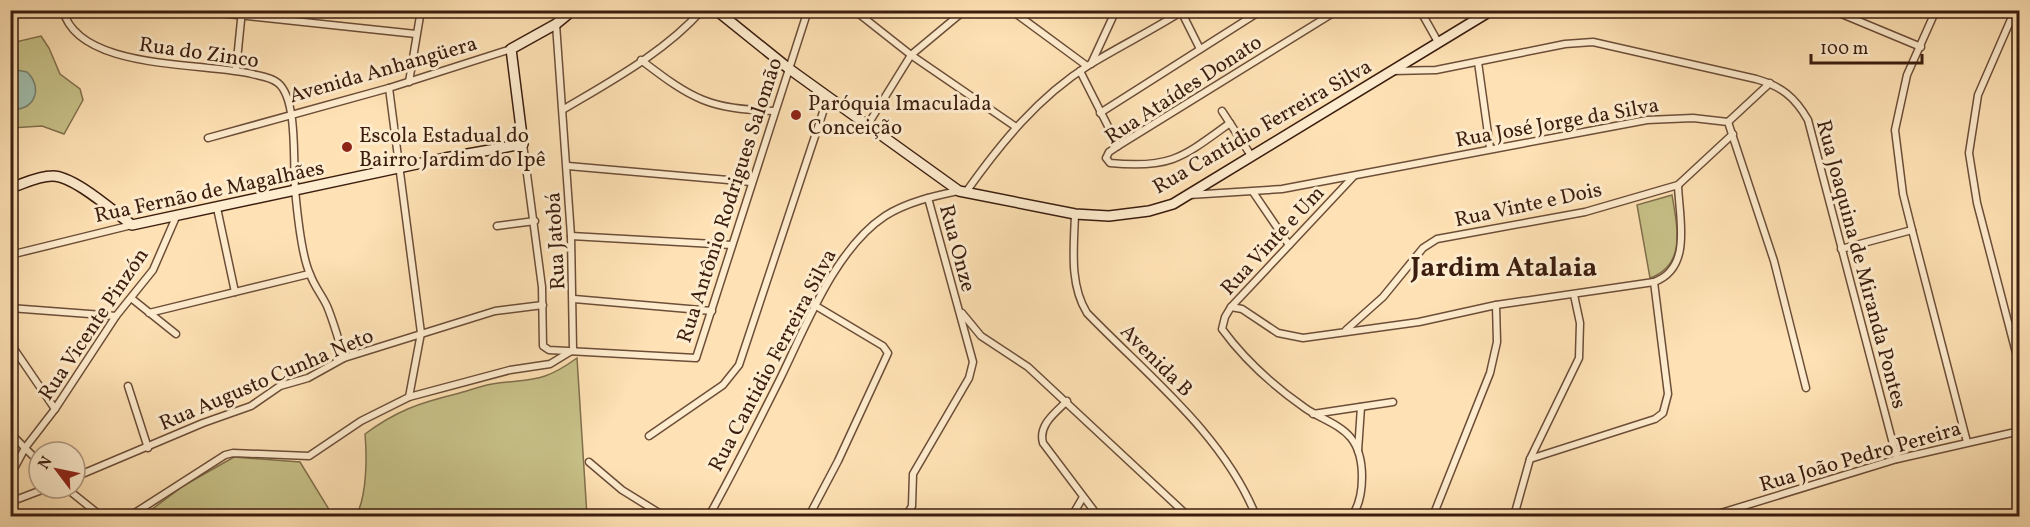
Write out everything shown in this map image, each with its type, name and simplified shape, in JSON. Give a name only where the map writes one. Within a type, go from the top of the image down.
[{"type":"street","name":"Rua do Zinco","points":[[63,10],[66,22],[74,31],[87,40],[123,57],[236,70],[277,82],[283,89],[292,114],[295,191],[309,274],[327,307],[344,358]]},
{"type":"street","points":[[191,10],[416,34]]},
{"type":"street","points":[[409,81],[421,10]]},
{"type":"street","name":"Avenida Anhangüera","points":[[208,138],[389,88],[511,49],[573,10]]},
{"type":"street","points":[[564,109],[683,31],[702,10]]},
{"type":"street","points":[[716,10],[788,68],[962,192],[1016,126],[1089,65],[1182,11],[1200,50]]},
{"type":"street","name":"Rua Antônio Rodrigues Salomão","points":[[543,305],[542,343],[545,348],[694,358],[698,354],[751,182],[808,10]]},
{"type":"street","points":[[854,10],[911,55],[1016,126]]},
{"type":"street","points":[[867,126],[911,55],[965,10]]},
{"type":"street","points":[[1011,10],[1089,65]]},
{"type":"street","points":[[1089,65],[1116,10]]},
{"type":"street","points":[[1100,113],[1262,10]]},
{"type":"street","name":"Rua Ataídes Donato","points":[[1230,123],[1185,156],[1167,163],[1128,165],[1110,163],[1106,158],[1109,152],[1118,146],[1338,10]]},
{"type":"street","points":[[1420,10],[1438,42]]},
{"type":"street","name":"Rua Cantidio Ferreira Silva","points":[[709,516],[816,306],[844,259],[862,236],[886,215],[928,198],[962,192],[1075,214],[1109,216],[1149,212],[1188,195],[1492,10]]},
{"type":"street","points":[[1832,10],[1920,47]]},
{"type":"street","points":[[1936,10],[1903,88],[1895,130],[1903,194],[1967,442]]},
{"type":"street","points":[[2015,10],[1978,95],[1970,140],[1970,165],[2019,368]]},
{"type":"street","points":[[236,70],[242,14]]},
{"type":"street","name":"Rua Jatobá","points":[[560,18],[572,236],[573,350]]},
{"type":"street","name":"Rua Joaquina de Miranda Pontes","points":[[1391,72],[1436,70],[1565,44],[1593,42],[1770,83],[1791,95],[1808,120],[1897,459]]},
{"type":"street","points":[[511,49],[535,221],[543,305]]},
{"type":"street","points":[[641,60],[685,91],[716,106],[730,110],[774,111]]},
{"type":"street","points":[[1478,62],[1490,148]]},
{"type":"street","points":[[1080,71],[1118,146]]},
{"type":"street","points":[[1770,83],[1728,122],[1734,134],[1774,261],[1806,388]]},
{"type":"street","points":[[389,88],[421,333],[409,397]]},
{"type":"street","points":[[649,436],[723,385],[739,365],[828,97]]},
{"type":"street","points":[[1222,111],[1251,157]]},
{"type":"street","name":"Rua José Jorge da Silva","points":[[1188,195],[1253,192],[1353,176],[1490,148],[1647,120],[1693,118],[1728,122]]},
{"type":"street","name":"Rua Vinte e Dois","points":[[1345,331],[1383,297],[1424,248],[1437,239],[1585,212],[1678,185],[1734,134]]},
{"type":"street","name":"Rua Fernão de Magalhães","points":[[10,255],[132,225],[523,144]]},
{"type":"street","points":[[568,166],[751,182]]},
{"type":"street","points":[[10,188],[50,176],[58,176],[75,184],[132,225]]},
{"type":"street","name":"Rua Vinte e Um","points":[[1312,414],[1294,401],[1236,348],[1222,329],[1231,307],[1353,176]]},
{"type":"street","points":[[1231,307],[1242,309],[1278,333],[1303,338],[1419,322],[1496,305],[1654,282],[1673,271],[1680,253],[1678,185]]},
{"type":"street","points":[[1253,192],[1289,245]]},
{"type":"street","name":"Rua Onze","points":[[906,516],[912,506],[913,474],[972,371],[973,362],[928,198]]},
{"type":"street","points":[[217,208],[235,291]]},
{"type":"street","name":"Avenida B","points":[[1075,214],[1073,262],[1082,304],[1087,313],[1199,426],[1220,451],[1246,492],[1256,516]]},
{"type":"street","name":"Rua Vicente Pinzón","points":[[10,476],[25,448],[55,409],[116,316],[160,257],[177,217]]},
{"type":"street","points":[[497,226],[535,221]]},
{"type":"street","points":[[1841,249],[1912,230]]},
{"type":"street","points":[[572,236],[732,245]]},
{"type":"street","points":[[149,313],[309,274]]},
{"type":"street","points":[[1530,459],[1655,419],[1663,413],[1668,394],[1654,282]]},
{"type":"street","points":[[1514,516],[1530,459],[1579,357],[1580,323],[1574,295]]},
{"type":"street","points":[[131,298],[176,334]]},
{"type":"street","points":[[574,299],[712,311]]},
{"type":"street","name":"Rua Augusto Cunha Neto","points":[[87,472],[203,423],[251,406],[280,386],[308,378],[344,358],[495,310],[543,305]]},
{"type":"street","points":[[1433,516],[1490,373],[1497,342],[1496,305]]},
{"type":"street","points":[[809,516],[838,461],[888,353],[883,346],[816,306]]},
{"type":"street","points":[[957,306],[981,336],[1028,367],[1188,516]]},
{"type":"street","points":[[10,308],[116,316]]},
{"type":"street","points":[[10,343],[55,409]]},
{"type":"street","points":[[130,516],[225,455],[233,453],[309,456],[361,421],[409,397],[510,370],[550,364],[573,350]]},
{"type":"street","points":[[128,386],[148,448]]},
{"type":"street","points":[[1067,401],[1045,424],[1041,437],[1043,443],[1098,516]]},
{"type":"street","points":[[1312,414],[1393,402]]},
{"type":"street","points":[[1352,516],[1360,498],[1362,486],[1358,451],[1361,407]]},
{"type":"street","points":[[1312,414],[1344,432],[1358,451]]},
{"type":"street","name":"Rua João Pedro Pereira","points":[[1711,516],[1897,459],[2019,431]]},
{"type":"street","points":[[10,433],[25,448]]},
{"type":"street","points":[[589,462],[622,490],[664,516]]},
{"type":"street","points":[[10,502],[27,496]]},
{"type":"street","points":[[1071,516],[1083,497]]},
{"type":"street","points":[[81,500],[101,516]]},
{"type":"shaded area","points":[[41,36],[60,74],[80,89],[83,100],[64,134],[42,126],[11,128],[11,43]]},
{"type":"shaded area","points":[[11,69],[27,72],[35,85],[34,98],[26,107],[11,109]]},
{"type":"shaded area","points":[[1672,195],[1677,231],[1675,254],[1670,264],[1662,272],[1650,278],[1637,205]]},
{"type":"shaded area","points":[[577,358],[587,516],[356,516],[364,487],[365,434],[387,419],[419,405],[488,385],[545,376]]},
{"type":"shaded area","points":[[234,457],[300,462],[333,516],[143,516],[183,486]]},
{"type":"place","name":"Paróquia Imaculada Conceição","points":[[796,115]]},
{"type":"place","name":"Escola Estadual do Bairro Jardim do Ipê","points":[[347,147]]},
{"type":"district","name":"Jardim Atalaia","points":[[1504,267]]}]
